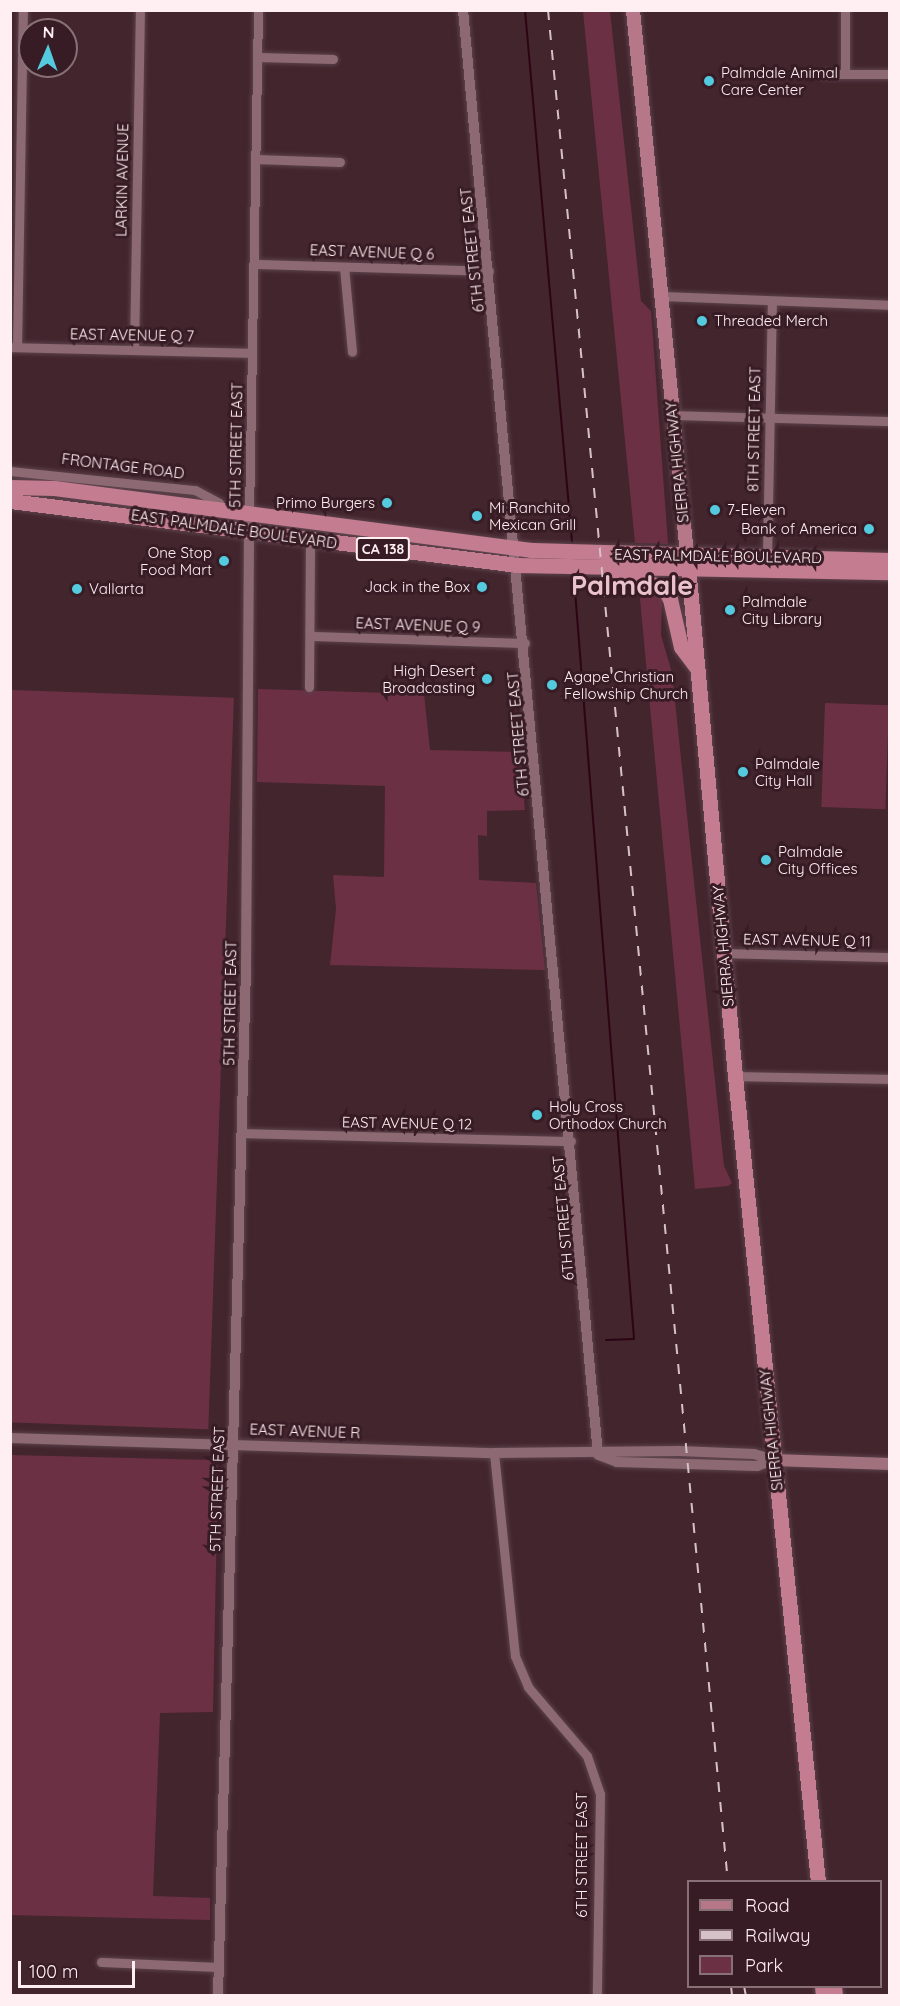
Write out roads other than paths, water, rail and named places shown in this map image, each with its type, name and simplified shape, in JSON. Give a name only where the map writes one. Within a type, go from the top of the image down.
[{"type":"highway","name":"EAST PALMDALE BOULEVARD","points":[[10,488],[54,488],[221,512],[249,523],[310,539],[517,565],[610,567],[767,557],[890,560]]},
{"type":"highway","name":"EAST PALMDALE BOULEVARD","points":[[10,501],[515,549],[687,562],[890,572]]},
{"type":"highway","name":"SIERRA HIGHWAY","points":[[687,562],[735,1076],[818,1880]]},
{"type":"highway","points":[[610,567],[626,577],[663,587],[670,599],[681,647],[696,667]]},
{"type":"main road","name":"SIERRA HIGHWAY","points":[[633,10],[687,562]]},
{"type":"main road","name":"EAST AVENUE R","points":[[774,1460],[890,1464]]},
{"type":"street","points":[[14,347],[23,10]]},
{"type":"street","name":"LARKIN AVENUE","points":[[134,350],[140,10]]},
{"type":"street","name":"5TH STREET EAST","points":[[218,1995],[242,1133],[249,782],[249,523],[258,10]]},
{"type":"street","name":"6TH STREET EAST","points":[[463,10],[525,644],[598,1455]]},
{"type":"street","points":[[845,10],[845,73]]},
{"type":"street","points":[[258,57],[333,59]]},
{"type":"street","points":[[823,74],[890,74]]},
{"type":"street","points":[[256,159],[340,162]]},
{"type":"street","name":"EAST AVENUE Q 6","points":[[254,264],[489,271]]},
{"type":"street","points":[[344,267],[352,352]]},
{"type":"street","points":[[660,296],[890,305]]},
{"type":"street","name":"8TH STREET EAST","points":[[767,557],[772,301]]},
{"type":"street","name":"EAST AVENUE Q 7","points":[[14,347],[252,352]]},
{"type":"street","points":[[672,415],[890,421]]},
{"type":"street","name":"FRONTAGE ROAD","points":[[10,471],[195,490],[219,503],[221,512]]},
{"type":"street","points":[[309,687],[310,539]]},
{"type":"street","name":"EAST AVENUE Q 9","points":[[311,636],[525,644]]},
{"type":"street","name":"EAST AVENUE Q 11","points":[[723,953],[890,957]]},
{"type":"street","points":[[735,1076],[890,1079]]},
{"type":"street","name":"EAST AVENUE Q 12","points":[[242,1133],[571,1141]]},
{"type":"street","name":"EAST AVENUE R","points":[[10,1438],[598,1455],[618,1462],[757,1466],[774,1460]]},
{"type":"street","name":"6TH STREET EAST","points":[[494,1453],[515,1656],[528,1687],[587,1756],[600,1794],[597,1995]]},
{"type":"street","points":[[101,1962],[219,1967]]},
{"type":"waterway","points":[[525,10],[572,542]]},
{"type":"waterway","points":[[574,578],[634,1339],[606,1340]]},
{"type":"railway","points":[[548,10],[728,1880]]},
{"type":"railway","points":[[731,1988],[732,1996]]},
{"type":"railway","points":[[744,1988],[746,1996]]},
{"type":"place","name":"Palmdale Animal Care Center","points":[[709,81]]},
{"type":"place","name":"Threaded Merch","points":[[702,321]]},
{"type":"place","name":"Primo Burgers","points":[[387,503]]},
{"type":"place","name":"7-Eleven","points":[[715,510]]},
{"type":"place","name":"Mi Ranchito Mexican Grill","points":[[477,516]]},
{"type":"place","name":"Bank of America","points":[[869,529]]},
{"type":"place","name":"One Stop Food Mart","points":[[224,561]]},
{"type":"place","name":"Jack in the Box","points":[[482,587]]},
{"type":"place","name":"Vallarta","points":[[77,589]]},
{"type":"place","name":"Palmdale City Library","points":[[730,610]]},
{"type":"place","name":"High Desert Broadcasting","points":[[487,679]]},
{"type":"place","name":"Agape Christian Fellowship Church","points":[[552,685]]},
{"type":"place","name":"Palmdale City Hall","points":[[743,772]]},
{"type":"place","name":"Palmdale City Offices","points":[[766,860]]},
{"type":"place","name":"Holy Cross Orthodox Church","points":[[537,1115]]},
{"type":"district","name":"Palmdale","points":[[632,586]]}]
